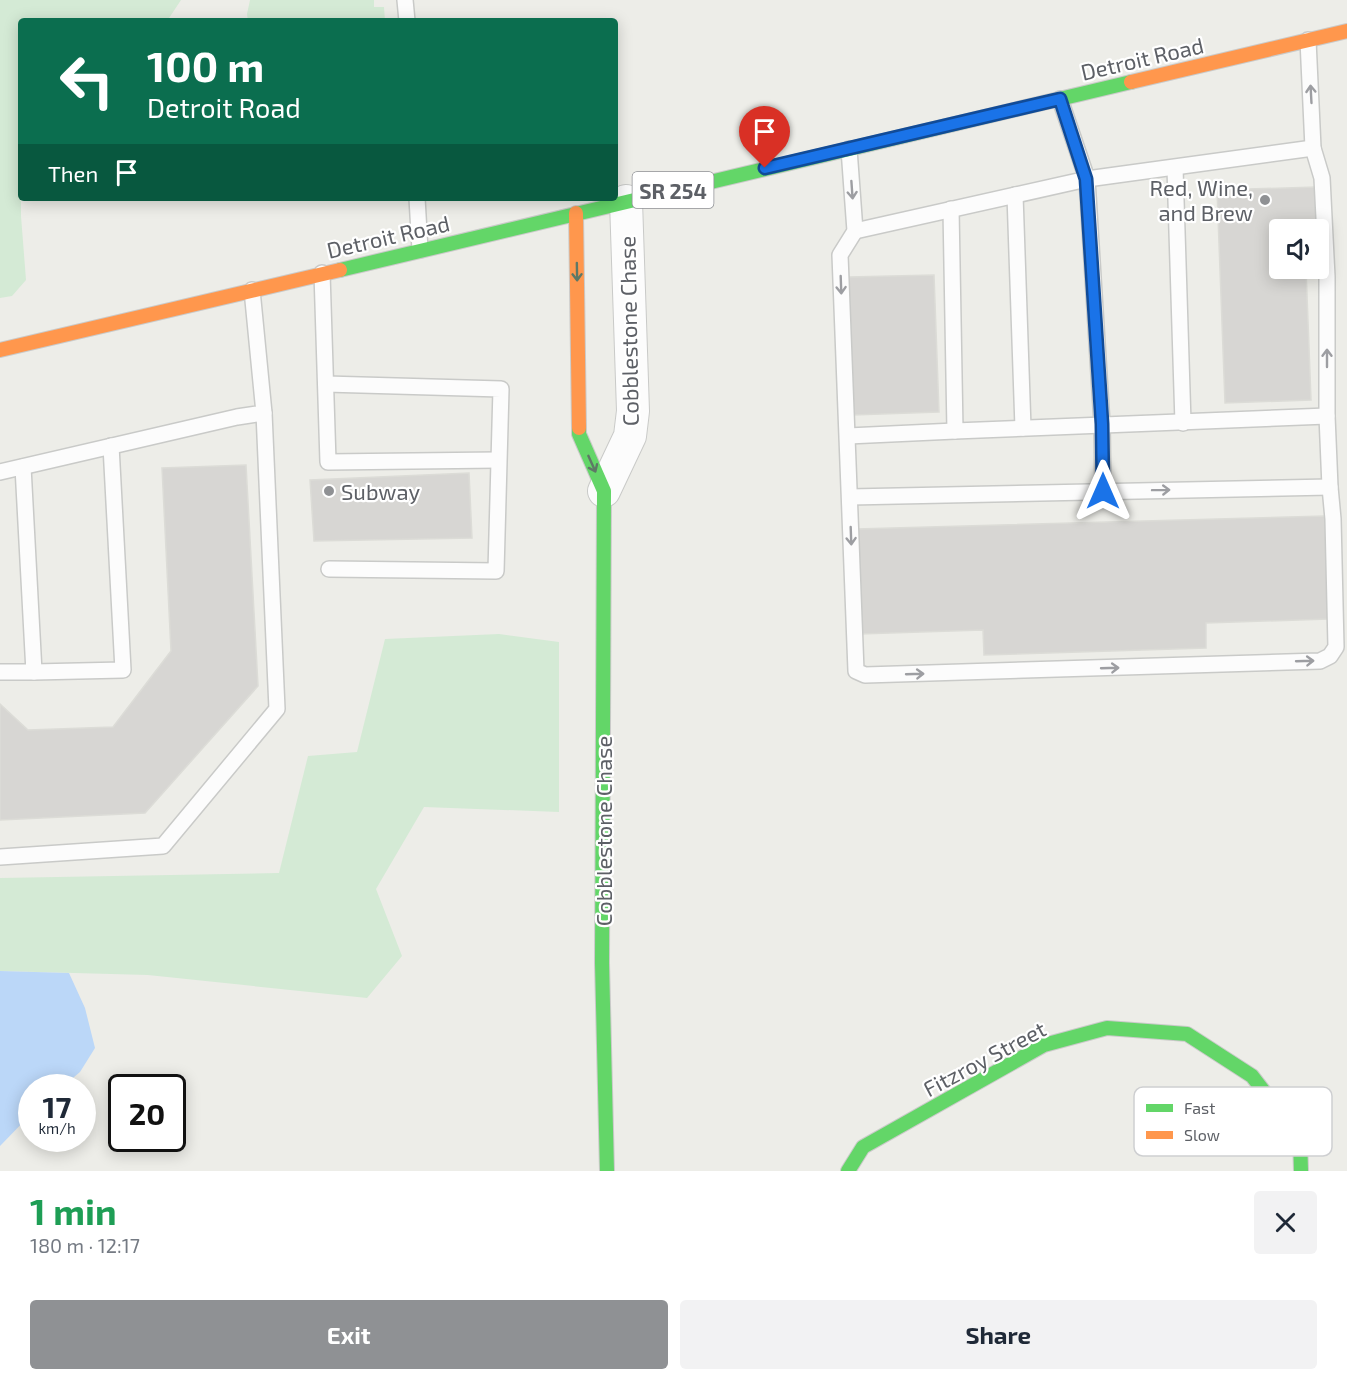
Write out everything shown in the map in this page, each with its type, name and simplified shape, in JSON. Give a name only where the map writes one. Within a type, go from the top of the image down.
[{"type":"street","name":"Detroit Road","points":[[0,350],[1347,31]]},
{"type":"street","name":"Cobblestone Chase","points":[[604,490],[630,436],[633,411],[626,201]]},
{"type":"street","name":"Cobblestone Chase","points":[[576,213],[579,435],[604,490],[602,963],[607,1171]]},
{"type":"street","name":"Fitzroy Street","points":[[848,1171],[863,1148],[1044,1045],[1107,1028],[1187,1034],[1252,1076],[1261,1087]]},
{"type":"lane","points":[[405,0],[407,18]]},
{"type":"lane","points":[[849,149],[855,231],[840,255],[856,671],[865,675],[1320,661],[1330,656],[1336,647],[1328,416],[1327,277],[1322,178],[1313,148],[1308,40]]},
{"type":"lane","points":[[1060,99],[1086,179],[1102,424],[1103,491]]},
{"type":"lane","points":[[855,231],[1086,179],[1313,148]]},
{"type":"lane","points":[[1175,168],[1183,423]]},
{"type":"lane","points":[[1015,195],[1023,428]]},
{"type":"lane","points":[[417,201],[420,250]]},
{"type":"lane","points":[[951,209],[955,431]]},
{"type":"lane","points":[[322,273],[328,462],[498,460]]},
{"type":"lane","points":[[0,856],[163,846],[277,709],[269,568],[264,413],[252,290]]},
{"type":"lane","points":[[326,384],[501,389],[496,571],[329,569]]},
{"type":"lane","points":[[0,472],[237,417],[264,413]]},
{"type":"lane","points":[[848,436],[1328,416]]},
{"type":"lane","points":[[0,672],[123,670],[111,446]]},
{"type":"lane","points":[[23,467],[34,672]]},
{"type":"lane","points":[[850,497],[1330,487]]},
{"type":"green space","points":[[0,0],[181,0],[169,18],[18,18],[18,201],[21,201],[26,280],[12,296],[0,298]]},
{"type":"green space","points":[[250,0],[374,0],[374,7],[384,7],[385,18],[248,18]]},
{"type":"green space","points":[[499,634],[559,642],[559,812],[424,807],[376,889],[402,956],[367,998],[148,975],[0,971],[0,878],[279,873],[308,756],[357,752],[385,639]]},
{"type":"water","points":[[0,971],[69,973],[85,1008],[95,1048],[78,1074],[18,1074],[18,1127],[0,1146]]},
{"type":"building","points":[[1316,187],[1317,219],[1269,219],[1269,279],[1306,279],[1311,400],[1225,403],[1217,190]]},
{"type":"building","points":[[934,275],[939,412],[853,415],[849,277]]},
{"type":"building","points":[[246,465],[258,686],[145,813],[0,820],[0,704],[28,730],[113,727],[171,651],[162,468]]},
{"type":"building","points":[[469,473],[472,538],[314,541],[310,480]]},
{"type":"building","points":[[1325,516],[1328,619],[1206,623],[1206,648],[984,655],[983,630],[860,634],[857,529]]},
{"type":"traffic: fast","points":[[340,270],[1131,82]]},
{"type":"traffic: fast","points":[[579,428],[579,434],[604,491],[602,963],[607,1171]]},
{"type":"traffic: fast","points":[[848,1171],[863,1147],[1044,1045],[1107,1028],[1187,1034],[1252,1076],[1261,1087]]},
{"type":"traffic: fast","points":[[1301,1156],[1301,1171]]},
{"type":"traffic: slow","points":[[1131,82],[1347,31]]},
{"type":"traffic: slow","points":[[576,213],[579,428]]},
{"type":"traffic: slow","points":[[0,350],[340,270]]},
{"type":"place","name":"Red, Wine, and Brew","points":[[1265,200]]},
{"type":"place","name":"Subway","points":[[329,491]]},
{"type":"route","points":[[765,168],[1060,99],[1086,179],[1102,424],[1103,491]]}]
